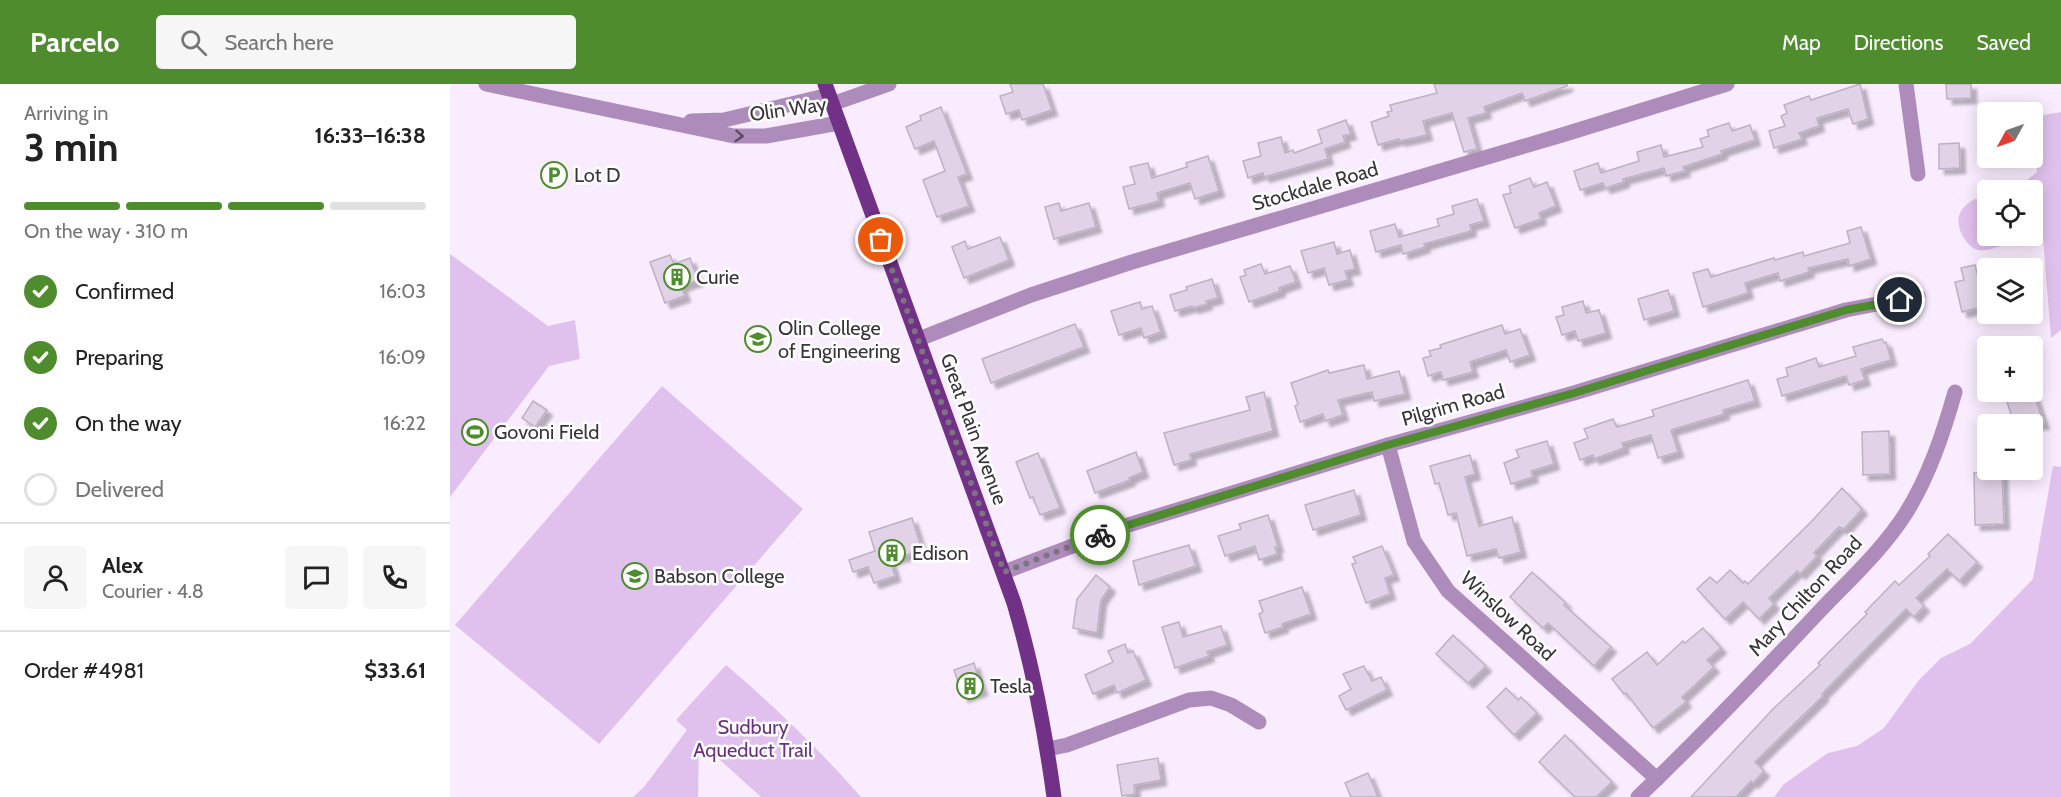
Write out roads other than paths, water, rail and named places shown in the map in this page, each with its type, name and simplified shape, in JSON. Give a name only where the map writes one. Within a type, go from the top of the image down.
[{"type":"main road","name":"Great Plain Avenue","points":[[828,94],[1004,572],[1029,659],[1048,750],[1054,797]]},
{"type":"street","name":"Olin Way","points":[[486,84],[734,136],[766,136],[839,123]]},
{"type":"street","name":"Olin Way","points":[[672,122],[724,120],[828,94],[889,84]]},
{"type":"street","name":"Stockdale Road","points":[[919,339],[1031,295],[1132,262],[1551,139],[1727,84]]},
{"type":"street","points":[[1906,84],[1918,174]]},
{"type":"street","name":"Pilgrim Road","points":[[1004,572],[1125,526],[1388,445],[1574,393],[1846,310],[1918,296]]},
{"type":"street","name":"Mary Chilton Road","points":[[1638,797],[1750,684],[1878,549],[1905,515],[1921,487],[1942,437],[1954,392]]},
{"type":"street","name":"Winslow Road","points":[[1388,445],[1414,541],[1448,591],[1657,779]]},
{"type":"street","points":[[1048,750],[1190,700],[1211,698],[1231,705],[1259,722]]},
{"type":"place","name":"Lot D","points":[[554,175]]},
{"type":"place","name":"Curie","points":[[677,277]]},
{"type":"place","name":"Olin College of Engineering","points":[[758,339]]},
{"type":"place","name":"Govoni Field","points":[[475,432]]},
{"type":"place","name":"Edison","points":[[892,553]]},
{"type":"place","name":"Babson College","points":[[635,576]]},
{"type":"place","name":"Tesla","points":[[970,686]]},
{"type":"park label","name":"Sudbury Aqueduct Trail","points":[[753,738]]}]
